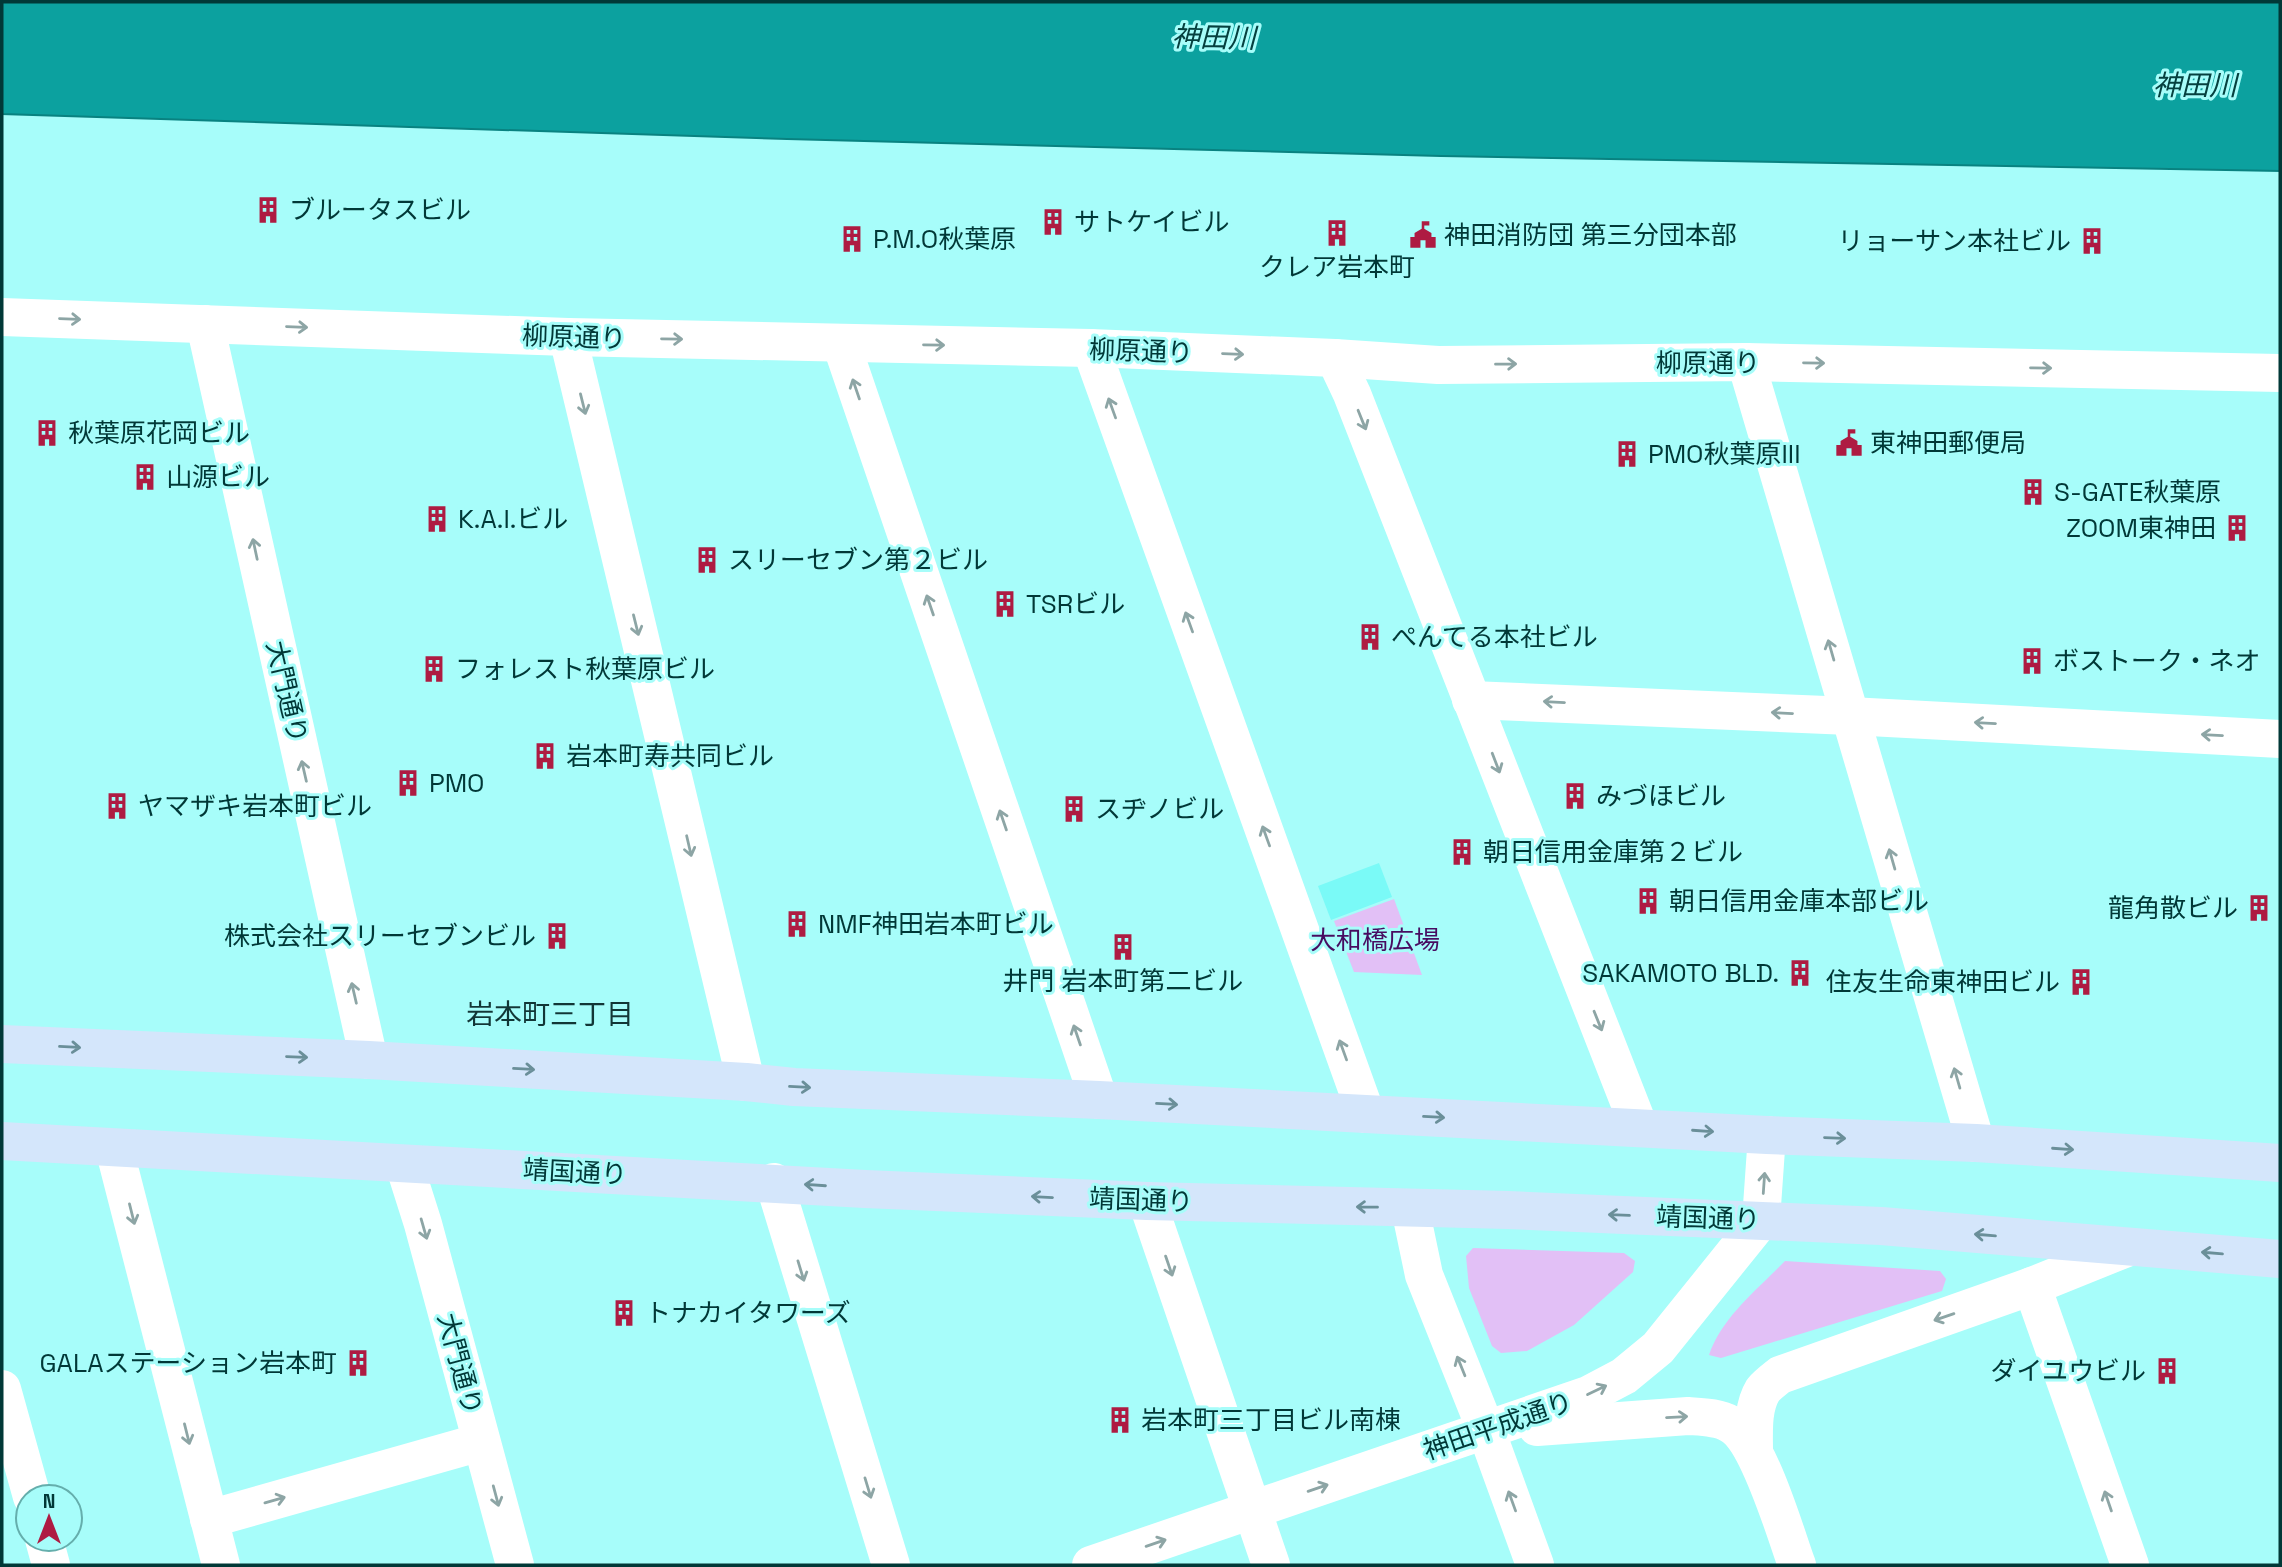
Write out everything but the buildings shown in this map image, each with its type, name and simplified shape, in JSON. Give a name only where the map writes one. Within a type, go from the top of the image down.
[{"type":"main road","points":[[2,1044],[369,1060],[794,1087],[1976,1143],[2280,1163]]},
{"type":"main road","name":"靖国通り","points":[[2,1141],[865,1189],[1881,1226],[2280,1259]]},
{"type":"street","name":"柳原通り","points":[[2,317],[568,337],[1091,348],[1437,365],[1746,362],[2280,373]]},
{"type":"street","name":"大門通り","points":[[205,324],[369,1060]]},
{"type":"street","points":[[568,337],[746,1082]]},
{"type":"street","points":[[841,343],[1099,1100]]},
{"type":"street","points":[[1091,348],[1366,1114]]},
{"type":"street","points":[[1335,358],[1352,394],[1639,1127]]},
{"type":"street","points":[[1746,362],[1976,1143]]},
{"type":"street","points":[[1471,700],[1850,716],[2280,739]]},
{"type":"street","points":[[1761,1220],[1767,1135]]},
{"type":"street","points":[[114,1148],[221,1565]]},
{"type":"street","name":"大門通り","points":[[404,1164],[423,1224],[514,1565]]},
{"type":"street","points":[[774,1182],[891,1565]]},
{"type":"street","points":[[1147,1201],[1271,1565]]},
{"type":"street","points":[[1409,1208],[1424,1275],[1486,1430],[1535,1565]]},
{"type":"street","name":"神田平成通り","points":[[1091,1565],[1588,1395],[1624,1376],[1658,1348],[1761,1220]]},
{"type":"street","points":[[1754,1451],[1754,1426],[1763,1391],[1780,1375],[2032,1286],[2129,1247]]},
{"type":"street","points":[[2032,1286],[2130,1565]]},
{"type":"street","points":[[2,1390],[19,1483]]},
{"type":"street","points":[[1486,1430],[1688,1416],[1729,1423],[1738,1429],[1754,1451],[1797,1565]]},
{"type":"street","points":[[209,1519],[481,1442]]},
{"type":"shaded area","points":[[1379,863],[1392,897],[1331,920],[1318,886]]},
{"type":"green space","name":"大和橋広場","points":[[1394,899],[1422,975],[1354,972],[1334,921]]},
{"type":"green space","points":[[1473,1248],[1624,1253],[1635,1261],[1633,1272],[1574,1325],[1527,1351],[1501,1353],[1492,1346],[1469,1288],[1466,1256]]},
{"type":"green space","points":[[1785,1261],[1940,1271],[1946,1279],[1942,1291],[1721,1358],[1709,1355],[1731,1316]]},
{"type":"water","name":"神田川","points":[[2,2],[2280,2],[2280,171],[1441,156],[2,114]]},
{"type":"place","name":"ブルータスビル","points":[[268,210]]},
{"type":"place","name":"サトケイビル","points":[[1053,222]]},
{"type":"place","name":"クレア岩本町","points":[[1337,233]]},
{"type":"place","name":"神田消防団 第三分団本部","points":[[1423,235]]},
{"type":"place","name":"P.M.O秋葉原","points":[[852,239]]},
{"type":"place","name":"リョーサン本社ビル","points":[[2092,241]]},
{"type":"place","name":"秋葉原花岡ビル","points":[[47,433]]},
{"type":"place","name":"東神田郵便局","points":[[1849,443]]},
{"type":"place","name":"PMO秋葉原III","points":[[1627,454]]},
{"type":"place","name":"山源ビル","points":[[145,477]]},
{"type":"place","name":"S-GATE秋葉原","points":[[2033,492]]},
{"type":"place","name":"K.A.I.ビル","points":[[437,519]]},
{"type":"place","name":"ZOOM東神田","points":[[2237,528]]},
{"type":"place","name":"スリーセブン第２ビル","points":[[707,560]]},
{"type":"place","name":"TSRビル","points":[[1005,604]]},
{"type":"place","name":"ぺんてる本社ビル","points":[[1370,637]]},
{"type":"place","name":"ボストーク・ネオ","points":[[2032,661]]},
{"type":"place","name":"フォレスト秋葉原ビル","points":[[434,669]]},
{"type":"place","name":"岩本町寿共同ビル","points":[[545,756]]},
{"type":"place","name":"PMO","points":[[408,783]]},
{"type":"place","name":"みづほビル","points":[[1575,796]]},
{"type":"place","name":"ヤマザキ岩本町ビル","points":[[117,806]]},
{"type":"place","name":"スヂノビル","points":[[1074,809]]},
{"type":"place","name":"朝日信用金庫第２ビル","points":[[1462,852]]},
{"type":"place","name":"朝日信用金庫本部ビル","points":[[1648,901]]},
{"type":"place","name":"龍角散ビル","points":[[2259,908]]},
{"type":"place","name":"NMF神田岩本町ビル","points":[[797,924]]},
{"type":"place","name":"株式会社スリーセブンビル","points":[[557,936]]},
{"type":"place","name":"井門 岩本町第二ビル","points":[[1123,947]]},
{"type":"place","name":"SAKAMOTO BLD.","points":[[1800,973]]},
{"type":"place","name":"住友生命東神田ビル","points":[[2081,982]]},
{"type":"place","name":"トナカイタワーズ","points":[[624,1313]]},
{"type":"place","name":"GALAステーション岩本町","points":[[358,1363]]},
{"type":"place","name":"ダイユウビル","points":[[2167,1371]]},
{"type":"place","name":"岩本町三丁目ビル南棟","points":[[1120,1420]]},
{"type":"district","name":"岩本町三丁目","points":[[550,1014]]}]
